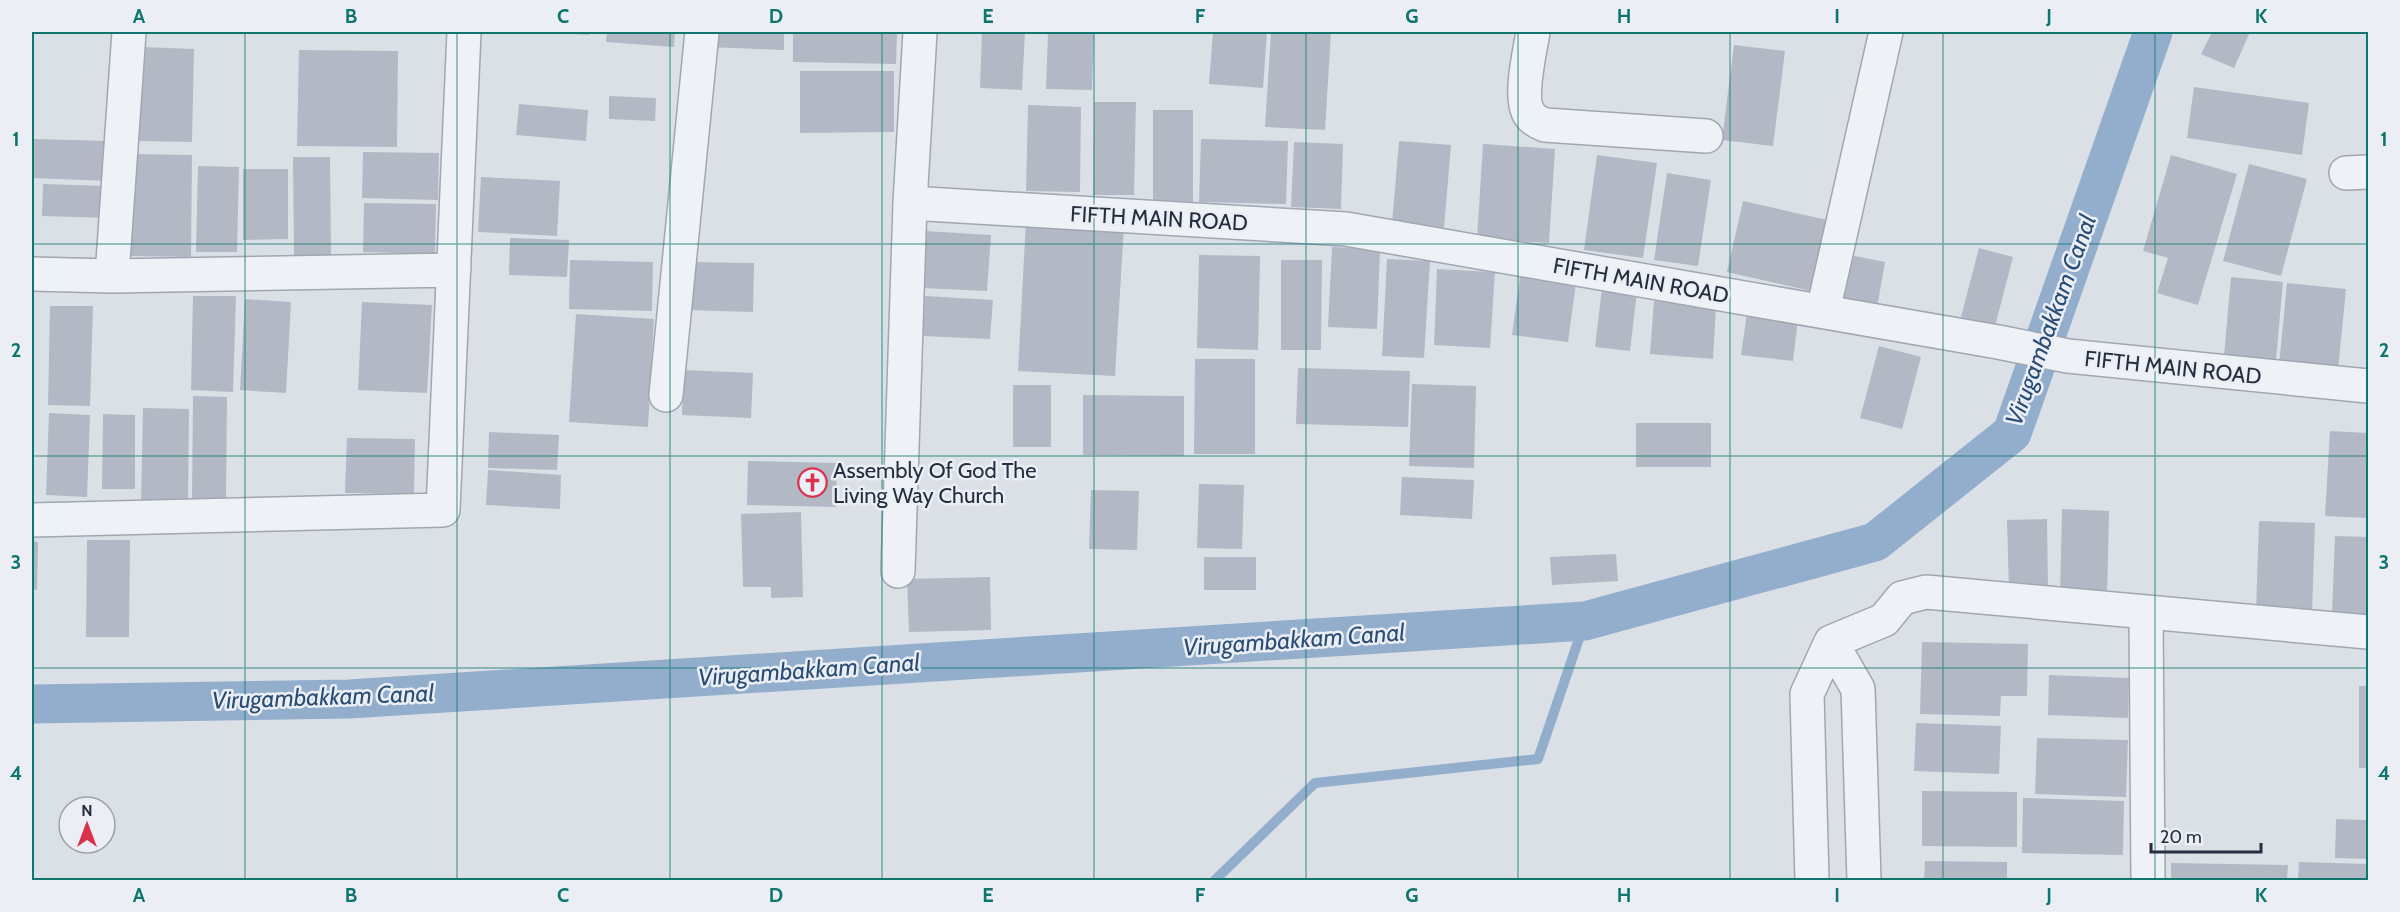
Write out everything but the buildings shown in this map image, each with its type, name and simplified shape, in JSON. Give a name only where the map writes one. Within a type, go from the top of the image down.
[{"type":"street","points":[[112,276],[129,32]]},
{"type":"street","points":[[32,520],[443,510],[464,32]]},
{"type":"street","points":[[666,394],[702,32]]},
{"type":"street","points":[[898,571],[910,203],[920,32]]},
{"type":"street","points":[[1533,32],[1525,91],[1525,107],[1530,117],[1545,126],[1706,136]]},
{"type":"street","points":[[1823,311],[1886,32]]},
{"type":"street","name":"FIFTH MAIN ROAD","points":[[910,203],[1346,229],[1823,311],[2068,356],[2368,386]]},
{"type":"street","points":[[32,274],[112,276],[454,270]]},
{"type":"street","points":[[1812,880],[1807,694],[1831,642],[1884,620],[1902,598],[1926,592],[2368,632]]},
{"type":"street","points":[[2146,613],[2148,880]]},
{"type":"street","points":[[1831,642],[1858,689],[1864,880]]},
{"type":"waterway","name":"Virugambakkam Canal","points":[[32,704],[349,699],[1585,621],[1875,542],[2012,433],[2153,32]]},
{"type":"waterway","name":"Virugambakkam Canal","points":[[1215,880],[1315,783],[1538,759],[1585,621]]},
{"type":"place","name":"Assembly Of God The Living Way Church","points":[[812,483]]}]
